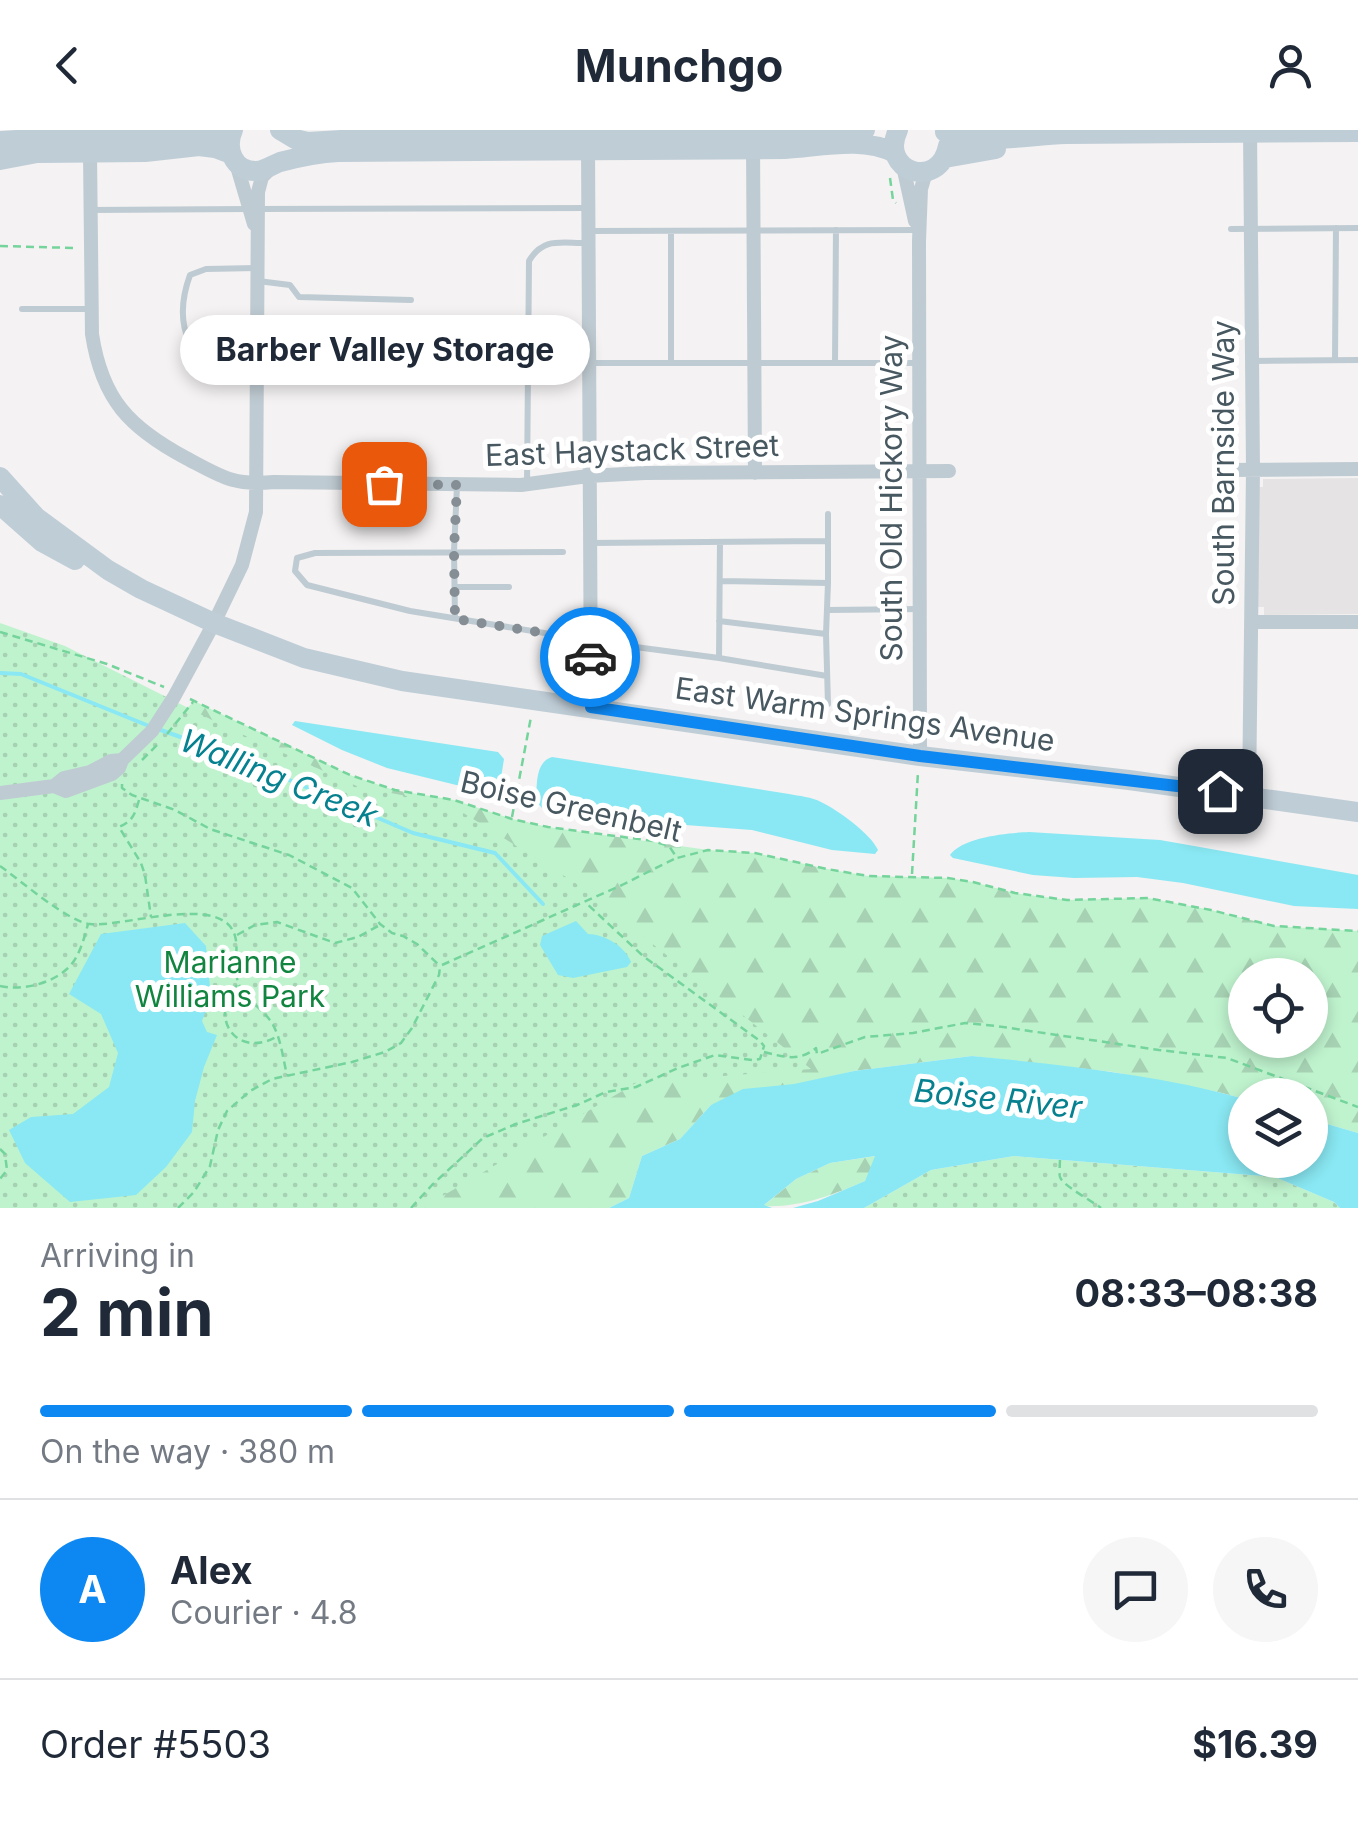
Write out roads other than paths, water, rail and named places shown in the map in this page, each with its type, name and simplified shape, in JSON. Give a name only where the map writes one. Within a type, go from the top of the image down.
[{"type":"street","points":[[0,141],[174,137],[218,130]]},
{"type":"street","points":[[0,793],[54,786],[64,778],[122,760],[152,732],[214,623],[242,564],[256,512],[257,231],[253,209],[233,158],[229,140],[233,130]]},
{"type":"street","points":[[253,209],[262,178],[282,148],[279,130]]},
{"type":"street","points":[[279,130],[295,140],[308,142],[753,138],[865,130]]},
{"type":"street","points":[[895,162],[894,138],[898,130]]},
{"type":"street","points":[[753,138],[882,146],[895,162],[926,172],[945,158],[948,149],[944,131]]},
{"type":"street","points":[[944,131],[980,140],[1056,134],[1250,137],[1358,146]]},
{"type":"street","points":[[945,158],[1022,148],[1358,132]]},
{"type":"street","name":"South Barnside Way","points":[[1250,137],[1250,795]]},
{"type":"street","points":[[753,138],[755,473]]},
{"type":"street","points":[[0,160],[90,140],[145,152],[200,146],[254,171],[326,153],[422,139]]},
{"type":"street","points":[[588,139],[591,707]]},
{"type":"street","name":"East Haystack Street","points":[[90,140],[92,334],[100,372],[131,422],[162,445],[240,484],[527,484],[645,472],[949,471]]},
{"type":"street","name":"South Old Hickory Way","points":[[895,162],[918,235]]},
{"type":"street","name":"South Old Hickory Way","points":[[920,756],[918,235],[926,172]]},
{"type":"street","points":[[1227,470],[1358,469]]},
{"type":"street","name":"East Warm Springs Avenue","points":[[0,477],[57,534],[141,589]]},
{"type":"street","name":"East Warm Springs Avenue","points":[[0,505],[42,542],[214,623],[304,658],[402,681],[920,756],[1250,795],[1358,812]]},
{"type":"street","points":[[1252,622],[1358,622]]},
{"type":"lane","points":[[91,210],[588,208]]},
{"type":"lane","points":[[1335,360],[1336,228]]},
{"type":"lane","points":[[1232,229],[1358,228]]},
{"type":"lane","points":[[835,363],[836,230]]},
{"type":"lane","points":[[527,484],[529,261],[535,249],[546,243],[588,237],[671,231],[836,230],[918,235]]},
{"type":"lane","points":[[671,231],[671,363]]},
{"type":"lane","points":[[256,352],[188,341],[183,329],[182,296],[190,275],[206,270],[257,275],[290,285],[299,297],[411,300]]},
{"type":"lane","points":[[22,309],[93,309]]},
{"type":"lane","points":[[1252,361],[1358,360]]},
{"type":"lane","points":[[588,363],[920,362]]},
{"type":"lane","points":[[455,619],[457,485]]},
{"type":"lane","points":[[828,514],[828,704]]},
{"type":"lane","points":[[719,658],[720,542]]},
{"type":"lane","points":[[589,543],[828,542]]},
{"type":"lane","points":[[563,552],[305,554],[297,558],[295,571],[306,585],[410,612],[827,676]]},
{"type":"lane","points":[[720,580],[828,583]]},
{"type":"lane","points":[[454,587],[508,587]]},
{"type":"lane","points":[[828,610],[920,608]]},
{"type":"lane","points":[[720,622],[826,634]]},
{"type":"water","points":[[295,721],[498,752],[504,759],[500,784],[489,793],[387,768],[292,725]]},
{"type":"water","points":[[552,757],[814,799],[853,823],[878,850],[875,854],[832,850],[752,830],[646,822],[542,808],[536,801],[538,775],[542,764]]},
{"type":"water","points":[[1029,832],[1160,840],[1358,875],[1358,909],[1294,906],[1137,877],[1033,875],[950,855],[975,840]]},
{"type":"water","points":[[576,921],[588,934],[619,946],[631,962],[627,967],[573,978],[558,975],[540,945],[542,936]]},
{"type":"water","points":[[185,923],[206,946],[212,1008],[202,1021],[207,1032],[217,1035],[195,1101],[192,1132],[166,1167],[136,1195],[70,1202],[25,1163],[9,1130],[31,1117],[73,1114],[109,1087],[118,1053],[101,1014],[69,994],[101,934]]},
{"type":"water","name":"Boise River","points":[[972,1056],[1144,1077],[1228,1094],[1228,1173],[1014,1156],[931,1170],[864,1208],[793,1208],[865,1181],[875,1156],[830,1163],[796,1179],[764,1205],[772,1208],[609,1208],[629,1198],[642,1156],[680,1139],[711,1105],[743,1089],[794,1084],[854,1071]]},
{"type":"water","points":[[1328,1124],[1358,1133],[1358,1208],[1340,1208],[1277,1178],[1328,1178]]},
{"type":"waterway","name":"Walling Creek","points":[[0,673],[21,674],[149,726]]},
{"type":"waterway","name":"Walling Creek","points":[[158,729],[231,755],[413,833],[495,853],[543,904]]},
{"type":"place","name":"Barber Valley Storage","points":[[384,484]]},
{"type":"park label","name":"Marianne Williams Park","points":[[230,980]]}]
